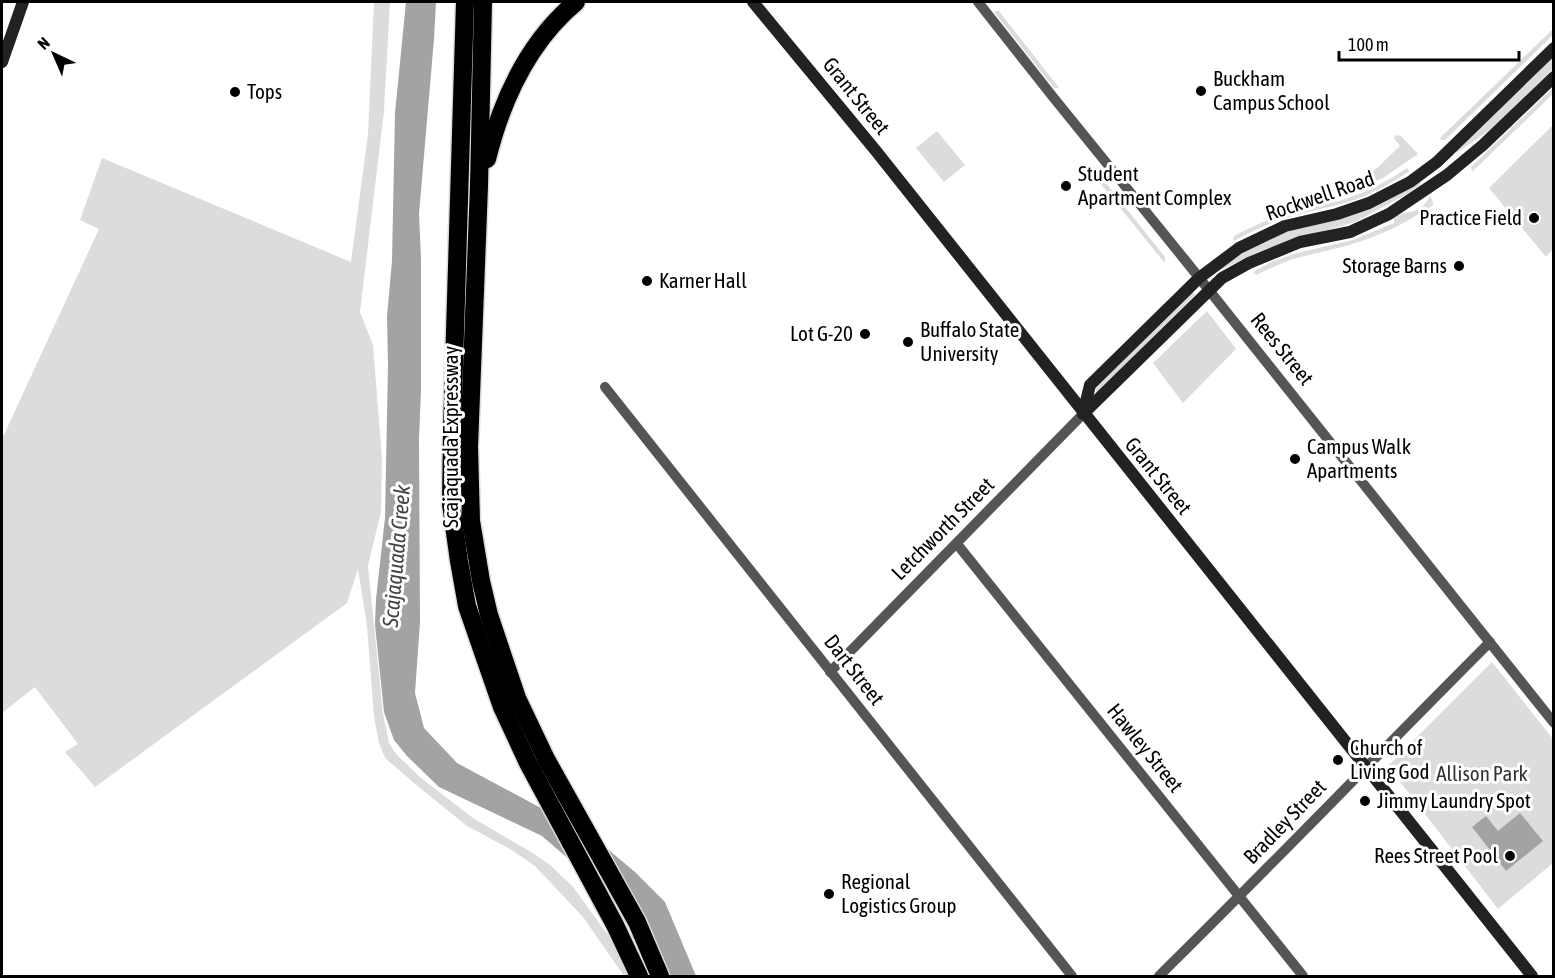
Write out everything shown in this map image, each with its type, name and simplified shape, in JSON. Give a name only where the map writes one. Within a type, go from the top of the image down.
[{"type":"highway","name":"Scajaquada Expressway","points":[[465,2],[451,504],[467,606],[509,702],[546,759],[637,922],[660,976]]},
{"type":"highway","name":"Scajaquada Expressway","points":[[483,2],[470,447],[471,521],[481,581],[509,702],[528,763],[615,925],[639,976]]},
{"type":"highway","points":[[479,186],[500,115],[520,70],[546,32],[562,13],[576,2]]},
{"type":"street","points":[[2,62],[23,2]]},
{"type":"street","name":"Grant Street","points":[[753,2],[876,151],[1532,976]]},
{"type":"street","name":"Rees Street","points":[[978,2],[1554,723]]},
{"type":"street","name":"Rockwell Road","points":[[1199,278],[1239,248],[1285,226],[1337,214],[1369,203],[1410,182],[1437,162],[1554,48]]},
{"type":"street","name":"Rockwell Road","points":[[1209,290],[1222,278],[1249,262],[1300,242],[1350,232],[1389,214],[1447,175],[1483,145],[1554,77]]},
{"type":"street","points":[[1083,414],[1090,385],[1199,278]]},
{"type":"street","name":"Letchworth Street","points":[[830,672],[1083,414],[1209,290]]},
{"type":"street","name":"Dart Street","points":[[605,387],[1072,976]]},
{"type":"street","name":"Hawley Street","points":[[957,544],[1303,976]]},
{"type":"street","name":"Bradley Street","points":[[1158,976],[1490,642]]},
{"type":"green space","points":[[374,2],[390,2],[384,111],[360,312],[373,345],[382,458],[381,512],[368,566],[383,714],[389,743],[397,755],[421,778],[473,818],[549,864],[573,887],[624,957],[635,976],[624,976],[583,917],[535,866],[510,849],[467,826],[385,758],[379,743],[374,717],[367,626],[358,569],[347,603],[95,787],[65,752],[78,744],[35,687],[2,713],[2,439],[99,229],[80,220],[102,158],[351,262],[368,134]]},
{"type":"green space","points":[[999,11],[1059,88],[1054,88],[994,12]]},
{"type":"green space","points":[[1553,29],[1553,35],[1445,140],[1441,140],[1440,138]]},
{"type":"green space","points":[[1553,55],[1553,69],[1490,130],[1456,152]]},
{"type":"green space","points":[[1553,88],[1553,94],[1472,172],[1471,167]]},
{"type":"green space","name":"Practice Field","points":[[1553,125],[1553,249],[1546,257],[1489,188]]},
{"type":"green space","points":[[937,131],[965,165],[944,182],[916,148]]},
{"type":"green space","points":[[1396,135],[1401,136],[1418,154],[1383,178],[1354,190],[1400,146],[1394,138]]},
{"type":"green space","points":[[1407,168],[1410,171],[1364,196],[1289,217],[1234,241],[1233,239],[1234,236],[1283,214],[1331,203],[1361,193]]},
{"type":"green space","points":[[1097,175],[1102,178],[1165,257],[1165,262],[1097,179]]},
{"type":"green space","points":[[1420,181],[1420,185],[1409,193],[1355,222],[1286,242],[1216,272],[1216,269],[1273,238],[1298,228],[1359,213],[1386,201]]},
{"type":"green space","points":[[1430,196],[1433,205],[1382,233],[1342,247],[1290,260],[1256,275],[1253,272],[1271,262],[1297,253],[1353,240],[1394,223],[1394,219],[1398,216],[1421,208]]},
{"type":"green space","points":[[1192,292],[1195,295],[1096,392],[1096,388]]},
{"type":"green space","points":[[1207,311],[1236,349],[1183,403],[1153,363]]},
{"type":"green space","name":"Allison Park","points":[[1492,662],[1553,739],[1553,863],[1498,909],[1388,766]]},
{"type":"water","name":"Scajaquada Creek","points":[[406,2],[436,2],[419,214],[421,259],[420,622],[415,693],[424,728],[457,763],[539,807],[566,814],[635,872],[665,902],[696,976],[668,976],[663,957],[608,893],[542,836],[439,787],[394,740],[384,712],[375,625],[385,518],[387,316],[392,261],[395,113]]},
{"type":"water","name":"Rees Street Pool","points":[[1520,813],[1543,841],[1506,871],[1472,827],[1486,816],[1498,831]]},
{"type":"place","name":"Buckham Campus School","points":[[1201,91]]},
{"type":"place","name":"Tops","points":[[235,92]]},
{"type":"place","name":"Student Apartment Complex","points":[[1066,186]]},
{"type":"place","name":"Practice Field","points":[[1534,218]]},
{"type":"place","name":"Storage Barns","points":[[1459,266]]},
{"type":"place","name":"Karner Hall","points":[[647,281]]},
{"type":"place","name":"Lot G-20","points":[[865,334]]},
{"type":"place","name":"Buffalo State University","points":[[908,342]]},
{"type":"place","name":"Campus Walk Apartments","points":[[1295,459]]},
{"type":"place","name":"Church of Living God","points":[[1338,760]]},
{"type":"place","name":"Jimmy Laundry Spot","points":[[1365,801]]},
{"type":"place","name":"Rees Street Pool","points":[[1510,856]]},
{"type":"place","name":"Regional Logistics Group","points":[[829,894]]}]
